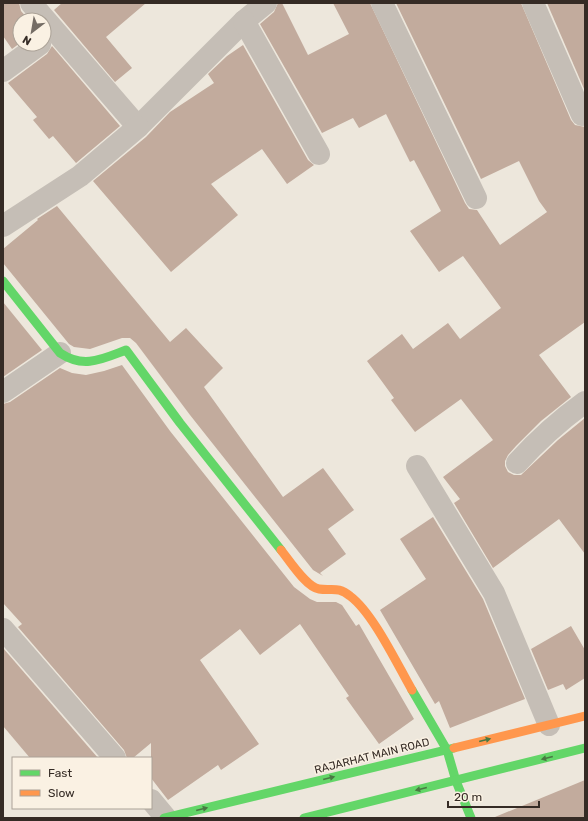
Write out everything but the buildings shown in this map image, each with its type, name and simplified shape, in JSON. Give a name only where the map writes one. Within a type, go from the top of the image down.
[{"type":"street","points":[[3,226],[80,176],[138,127],[244,21],[266,3]]},
{"type":"street","points":[[382,3],[476,198]]},
{"type":"street","points":[[533,3],[582,115]]},
{"type":"street","points":[[244,21],[319,154]]},
{"type":"street","points":[[52,44],[138,127]]},
{"type":"street","points":[[3,71],[29,52]]},
{"type":"street","points":[[3,281],[60,353],[68,359],[90,363],[126,350],[180,423],[304,579],[317,589],[340,589],[351,596],[367,613],[447,750],[456,780],[471,818]]},
{"type":"street","points":[[3,392],[60,353]]},
{"type":"street","points":[[517,463],[536,441],[585,402]]},
{"type":"street","points":[[417,466],[494,593],[548,725]]},
{"type":"street","points":[[3,629],[114,757]]},
{"type":"street","name":"RAJARHAT MAIN ROAD","points":[[165,818],[585,716]]},
{"type":"street","points":[[304,818],[585,748]]},
{"type":"street","points":[[152,801],[165,818]]},
{"type":"traffic: fast","points":[[3,281],[60,353],[77,361],[93,361],[126,350],[180,423],[281,550]]},
{"type":"traffic: fast","points":[[412,690],[447,750],[456,781],[471,818]]},
{"type":"traffic: fast","points":[[164,818],[454,748]]},
{"type":"traffic: fast","points":[[304,818],[585,748]]},
{"type":"traffic: slow","points":[[281,550],[303,578],[314,587],[319,589],[342,591],[359,604],[376,626],[412,690]]},
{"type":"traffic: slow","points":[[454,748],[585,716]]}]
